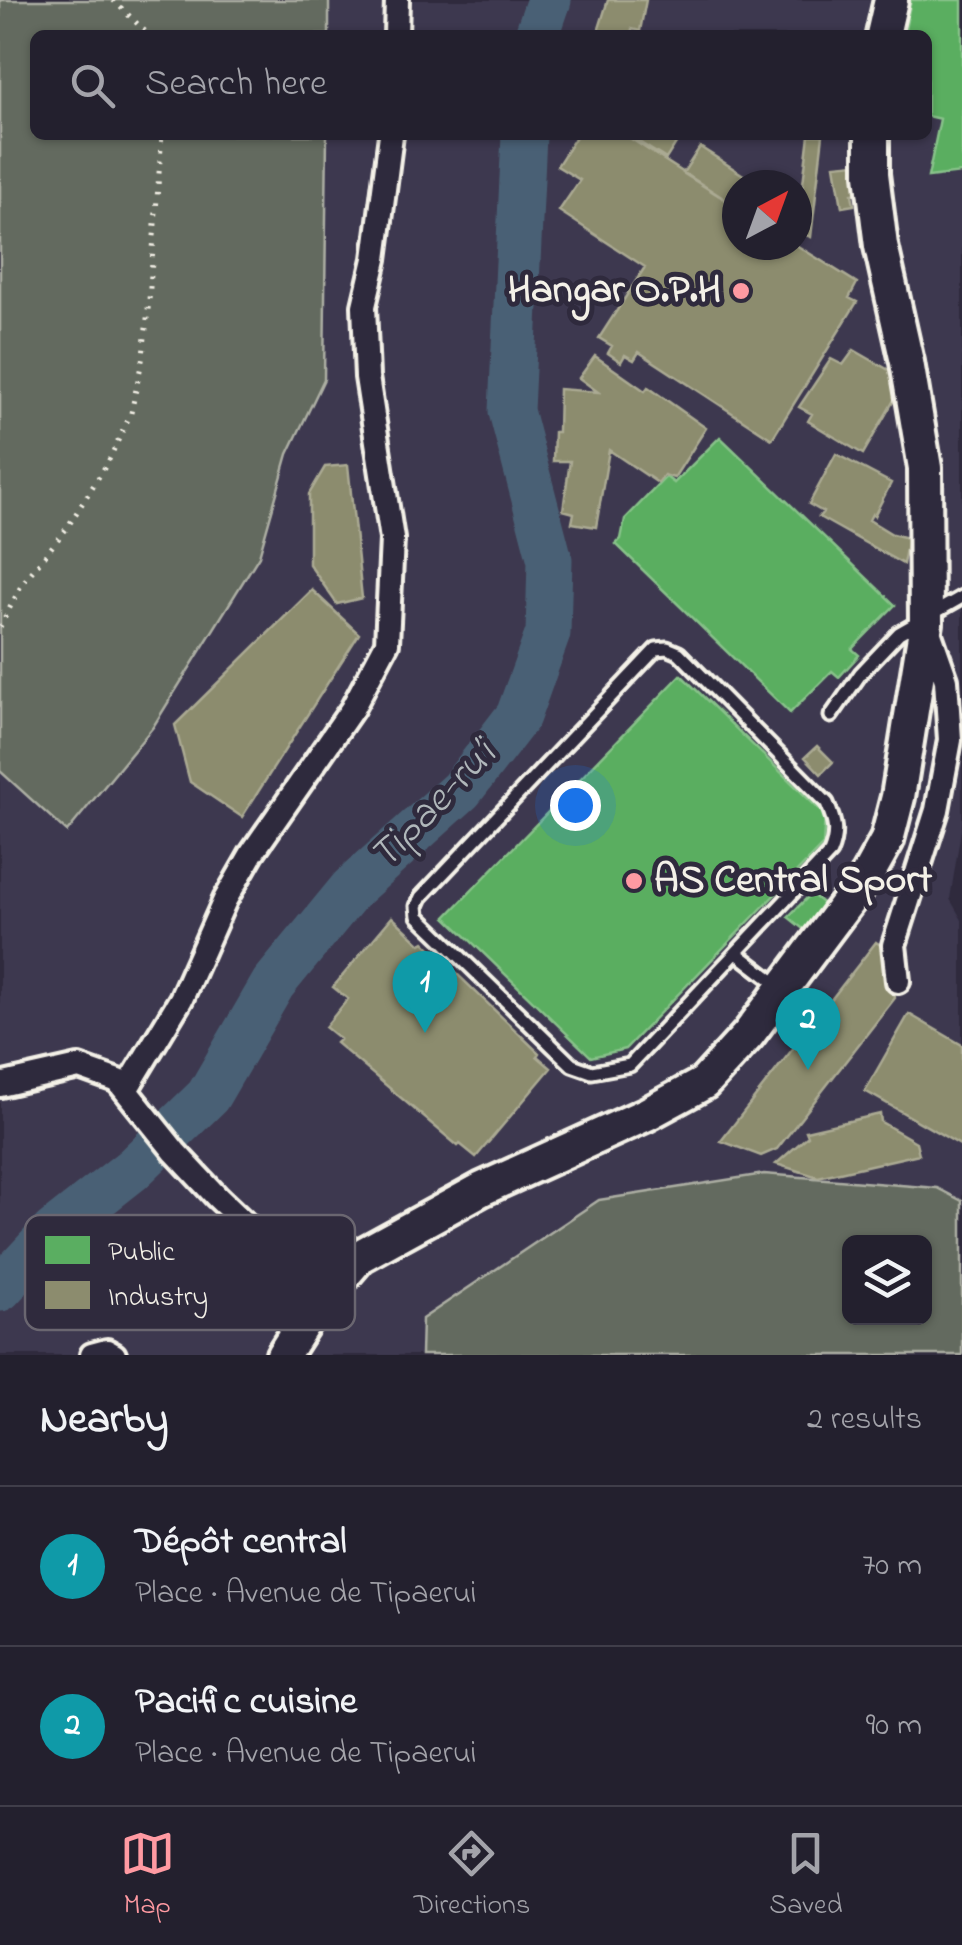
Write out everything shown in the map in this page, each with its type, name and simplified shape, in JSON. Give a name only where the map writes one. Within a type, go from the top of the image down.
[{"type":"main road","points":[[884,30],[891,0]]},
{"type":"main road","points":[[355,1262],[417,1222],[647,1114],[704,1083],[748,1035],[867,876],[886,840],[898,797],[926,619],[925,468],[881,246],[872,140]]},
{"type":"main road","points":[[283,1355],[301,1330]]},
{"type":"street","points":[[396,30],[397,0]]},
{"type":"street","points":[[133,1100],[225,900],[252,853],[352,709],[387,643],[392,539],[367,378],[364,306],[375,260],[390,140]]},
{"type":"street","points":[[898,981],[894,945],[937,810],[950,740],[946,680],[926,619]]},
{"type":"street","points":[[0,1085],[79,1066],[118,1080],[175,1152],[237,1215]]},
{"type":"street","points":[[92,1355],[107,1351],[114,1355]]},
{"type":"lane","points":[[830,716],[861,673],[899,633],[962,598]]},
{"type":"lane","points":[[656,648],[667,648],[679,654],[827,803],[836,825],[830,853],[738,954],[630,1065],[592,1072],[572,1065],[418,916],[416,906],[656,648]]},
{"type":"lane","points":[[738,954],[782,988]]},
{"type":"path","points":[[113,0],[144,30]]},
{"type":"path","points":[[0,627],[22,584],[67,528],[108,462],[130,413],[149,300],[162,140]]},
{"type":"shaded area","points":[[329,0],[962,0],[962,824],[950,899],[962,920],[962,1201],[937,1188],[422,1318],[421,1355],[0,1355],[0,771],[68,831],[153,727],[259,556],[288,454],[324,379],[327,140],[932,140],[932,30],[329,30]]},
{"type":"green space","points":[[0,0],[329,0],[329,30],[30,30],[30,140],[327,140],[324,379],[288,454],[259,556],[153,727],[67,832],[0,771]]},
{"type":"green space","points":[[764,1174],[937,1188],[962,1201],[962,1355],[421,1355],[422,1319],[599,1200]]},
{"type":"building: Public","points":[[911,0],[962,0],[962,173],[928,177],[940,119],[932,117],[932,30],[905,30]]},
{"type":"building: Public","points":[[720,437],[895,605],[852,649],[859,655],[839,677],[832,671],[790,713],[616,544],[621,539],[625,519],[666,477],[674,483]]},
{"type":"building: Public","name":"AS Central Sport","points":[[681,675],[825,815],[823,845],[625,1049],[591,1057],[446,917]]},
{"type":"building: Public","name":"AS Central Sport","points":[[811,894],[825,905],[807,932],[788,917]]},
{"type":"building: Industry","points":[[608,0],[646,0],[640,30],[599,30]]},
{"type":"building: Industry","name":"Hangar O.P.H","points":[[574,140],[633,140],[722,197],[722,260],[812,260],[812,255],[857,283],[849,298],[857,302],[772,439],[639,352],[634,360],[625,355],[621,362],[608,353],[612,346],[599,338],[645,267],[559,211],[580,180],[557,166]]},
{"type":"building: Industry","name":"Hangar O.P.H","points":[[636,140],[678,140],[666,159]]},
{"type":"building: Industry","points":[[808,140],[822,140],[812,228],[812,170],[805,170]]},
{"type":"building: Industry","name":"Hangar O.P.H","points":[[700,147],[736,170],[722,170],[722,198],[683,173]]},
{"type":"building: Industry","points":[[855,163],[858,193],[852,194],[854,205],[842,207],[835,165]]},
{"type":"building: Industry","points":[[854,350],[894,373],[898,393],[863,454],[808,421],[812,414],[799,407],[831,359],[843,365]]},
{"type":"building: Industry","points":[[595,356],[706,428],[674,478],[664,475],[658,483],[609,450],[596,527],[572,523],[574,513],[563,510],[570,461],[553,461],[559,389],[598,392],[579,378]]},
{"type":"building: Industry","points":[[836,454],[891,483],[869,520],[892,534],[908,538],[903,564],[819,517],[823,512],[809,504]]},
{"type":"building: Industry","points":[[348,465],[362,598],[337,604],[309,564],[309,494],[325,467]]},
{"type":"building: Industry","points":[[312,590],[359,634],[242,817],[190,782],[175,725]]},
{"type":"building: Industry","points":[[817,746],[833,762],[821,774],[805,757]]},
{"type":"building: Industry","points":[[392,917],[421,944],[424,942],[551,1068],[476,1157],[336,1043],[340,1039],[325,1027],[348,999],[333,987]]},
{"type":"building: Industry","points":[[876,942],[886,949],[895,998],[777,1149],[761,1156],[721,1141]]},
{"type":"building: Industry","points":[[909,1014],[962,1045],[962,1146],[865,1091]]},
{"type":"building: Industry","points":[[880,1114],[881,1122],[916,1142],[919,1154],[818,1177],[776,1164],[808,1136],[806,1131]]},
{"type":"waterway","name":"Tipae-ru’i","points":[[539,30],[549,0]]},
{"type":"waterway","name":"Tipae-ru’i","points":[[75,1215],[133,1169],[208,1096],[273,984],[351,889],[461,790],[518,716],[548,633],[550,560],[511,411],[524,140]]},
{"type":"waterway","name":"Tipae-ru’i","points":[[0,1289],[25,1262]]},
{"type":"place","name":"Hangar O.P.H","points":[[741,291]]},
{"type":"place","name":"AS Central Sport","points":[[634,881]]},
{"type":"place","name":"Dépôt central","points":[[425,1033]]},
{"type":"place","name":"Pacific cuisine","points":[[808,1070]]}]
